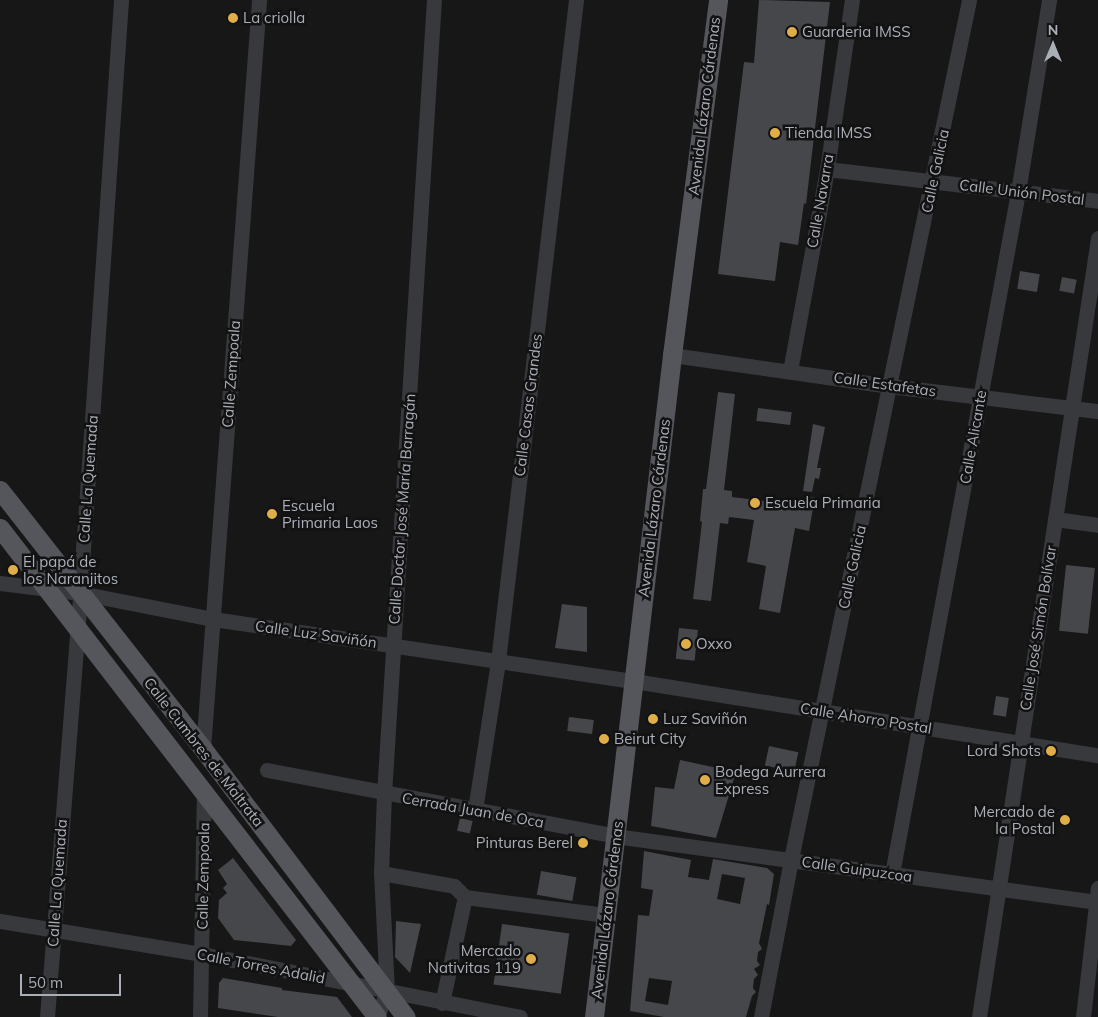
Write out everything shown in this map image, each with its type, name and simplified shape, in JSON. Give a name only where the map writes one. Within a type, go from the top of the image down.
[{"type":"main road","name":"Avenida Lázaro Cárdenas","points":[[594,1017],[672,355],[718,0]]},
{"type":"main road","name":"Calle Cumbres de Maltrata","points":[[0,490],[203,748],[406,1017]]},
{"type":"main road","name":"Calle Cumbres de Maltrata","points":[[0,528],[50,590],[204,795],[354,985],[377,1017]]},
{"type":"street","name":"Calle La Quemada","points":[[47,1017],[76,624],[80,593],[121,0]]},
{"type":"street","name":"Calle Zempoala","points":[[203,748],[259,0]]},
{"type":"street","name":"Calle Doctor José María Barragán","points":[[377,1017],[387,991],[381,873],[384,794],[434,0]]},
{"type":"street","name":"Calle Casas Grandes","points":[[475,810],[498,661],[576,0]]},
{"type":"street","name":"Calle Navarra","points":[[790,371],[827,169],[852,0]]},
{"type":"street","name":"Calle Galicia","points":[[761,1017],[790,859],[823,711],[969,0]]},
{"type":"street","name":"Calle Alicante","points":[[892,874],[1018,192],[1049,0]]},
{"type":"street","name":"Calle Unión Postal","points":[[827,169],[933,180],[1098,201]]},
{"type":"street","name":"Calle José Simón Bolívar","points":[[979,1017],[997,888],[1098,238]]},
{"type":"street","name":"Calle Estafetas","points":[[672,355],[890,386],[1098,411]]},
{"type":"street","points":[[1054,519],[1098,525]]},
{"type":"street","name":"Calle Luz Saviñón","points":[[0,583],[80,593],[214,619],[634,681]]},
{"type":"street","name":"Calle Ahorro Postal","points":[[634,681],[1098,755]]},
{"type":"street","name":"Cerrada Juan de Oca","points":[[267,770],[384,794],[615,836]]},
{"type":"street","name":"Calle Zempoala","points":[[200,1017],[204,795]]},
{"type":"street","name":"Calle Guipuzcoa","points":[[615,836],[997,888],[1097,897]]},
{"type":"street","points":[[381,873],[454,886],[465,897],[606,915]]},
{"type":"street","points":[[442,1003],[465,897]]},
{"type":"street","points":[[1083,1017],[1097,897]]},
{"type":"street","name":"Calle Torres Adalid","points":[[0,921],[202,954],[520,1017]]},
{"type":"building","name":"Tienda IMSS","points":[[759,0],[830,2],[806,204],[804,203],[798,245],[780,242],[775,281],[718,274],[744,62],[754,63]]},
{"type":"building","points":[[1020,271],[1040,274],[1037,292],[1017,289]]},
{"type":"building","points":[[1062,277],[1077,280],[1074,294],[1059,291]]},
{"type":"building","points":[[718,392],[735,394],[724,490],[732,491],[732,497],[765,501],[815,497],[809,531],[795,528],[780,613],[759,609],[766,566],[747,562],[754,520],[729,517],[728,524],[720,523],[711,601],[693,599],[702,522],[700,521],[703,489],[706,489]]},
{"type":"building","points":[[758,408],[792,412],[790,425],[756,421]]},
{"type":"building","points":[[813,424],[825,427],[817,468],[821,468],[819,479],[815,478],[812,492],[803,491]]},
{"type":"building","points":[[1066,565],[1095,568],[1088,634],[1059,631]]},
{"type":"building","points":[[562,604],[587,607],[587,652],[555,648]]},
{"type":"building","name":"Oxxo","points":[[679,628],[698,630],[695,661],[676,659]]},
{"type":"building","points":[[996,696],[1009,698],[1006,717],[993,715]]},
{"type":"building","points":[[569,717],[594,720],[592,734],[567,731]]},
{"type":"building","points":[[769,746],[798,752],[794,772],[765,766]]},
{"type":"building","points":[[680,760],[736,772],[716,838],[651,826],[655,787],[674,789]]},
{"type":"building","points":[[460,818],[473,821],[470,834],[457,831]]},
{"type":"building","points":[[644,851],[691,860],[688,877],[709,880],[713,859],[767,868],[774,874],[769,905],[767,904],[759,943],[762,949],[758,952],[757,961],[760,965],[754,969],[758,975],[754,979],[753,988],[756,992],[752,996],[746,1017],[664,1017],[630,1011],[638,915],[649,916],[653,890],[641,888]],"holes":[[[722,874],[745,878],[740,904],[717,899]],[[649,978],[672,981],[668,1005],[645,1001]]]},
{"type":"building","points":[[233,858],[296,940],[291,946],[234,940],[218,918],[219,900],[227,893],[223,888],[227,884],[218,870]]},
{"type":"building","points":[[541,871],[576,877],[572,901],[537,895]]},
{"type":"building","points":[[396,921],[421,924],[410,973],[395,957]]},
{"type":"building","name":"Mercado Nativitas 119","points":[[502,924],[569,933],[561,994],[494,984]]},
{"type":"building","points":[[223,978],[282,988],[282,990],[337,997],[352,1017],[278,1017],[218,1008],[219,983]]},
{"type":"place","name":"La criolla","points":[[233,18]]},
{"type":"place","name":"Guarderia IMSS","points":[[792,32]]},
{"type":"place","name":"Tienda IMSS","points":[[775,133]]},
{"type":"place","name":"Escuela Primaria","points":[[755,503]]},
{"type":"place","name":"Escuela Primaria Laos","points":[[272,514]]},
{"type":"place","name":"El papá de los Naranjitos","points":[[13,570]]},
{"type":"place","name":"Oxxo","points":[[686,644]]},
{"type":"place","name":"Luz Saviñón","points":[[653,719]]},
{"type":"place","name":"Beirut City","points":[[604,739]]},
{"type":"place","name":"Lord Shots","points":[[1051,751]]},
{"type":"place","name":"Bodega Aurrera Express","points":[[705,780]]},
{"type":"place","name":"Mercado de la Postal","points":[[1065,820]]},
{"type":"place","name":"Pinturas Berel","points":[[583,843]]},
{"type":"place","name":"Mercado Nativitas 119","points":[[531,959]]}]
